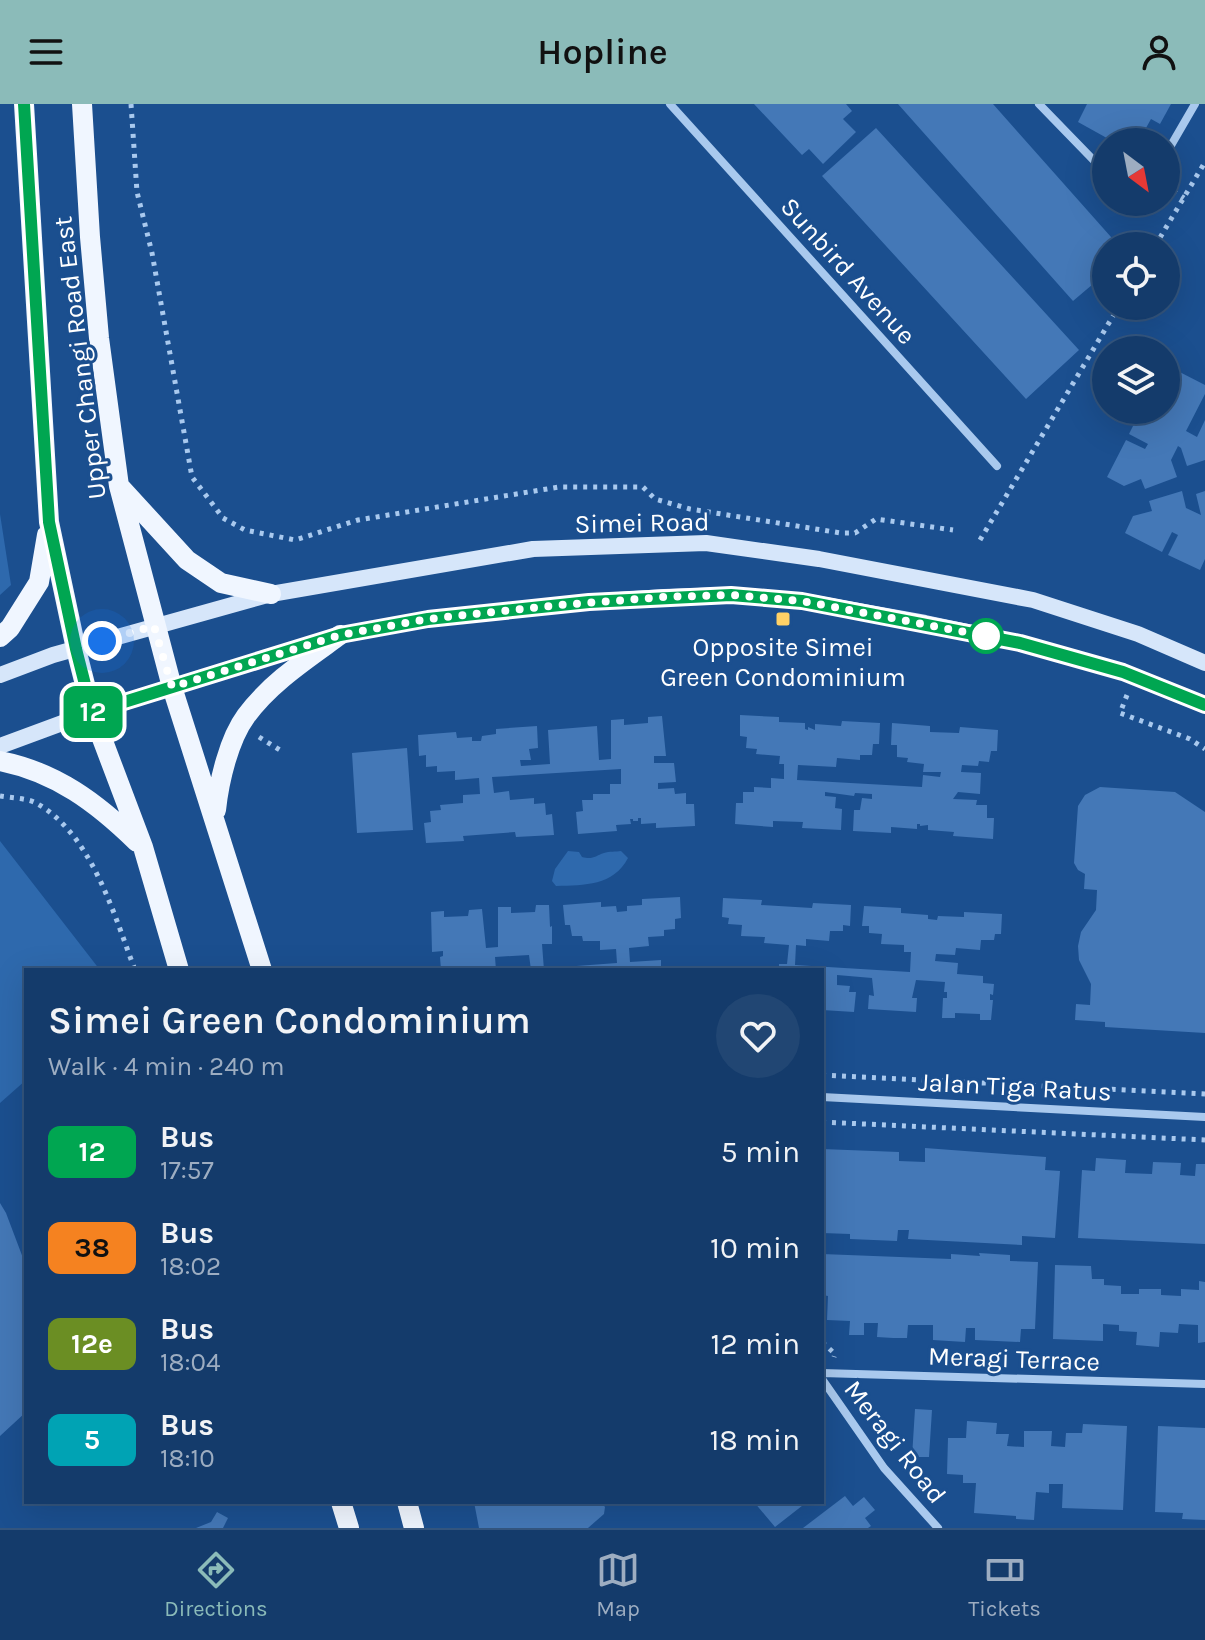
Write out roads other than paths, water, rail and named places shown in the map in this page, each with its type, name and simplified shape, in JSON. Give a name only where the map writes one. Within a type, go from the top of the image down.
[{"type":"main road","name":"Upper Changi Road East","points":[[24,104],[49,522],[92,712],[143,847],[178,968]]},
{"type":"main road","name":"Upper Changi Road East","points":[[82,104],[99,338],[119,486],[172,687],[261,968]]},
{"type":"main road","points":[[119,486],[187,560],[221,583],[271,594]]},
{"type":"main road","points":[[0,637],[10,628],[39,582],[49,522]]},
{"type":"main road","name":"Simei Road","points":[[0,675],[76,649],[271,594],[420,566],[533,549],[706,543],[819,559],[1033,600],[1138,634],[1205,663]]},
{"type":"main road","points":[[0,746],[92,712],[340,635],[428,619],[589,602],[731,595],[802,601],[1020,643],[1123,672],[1205,705]]},
{"type":"main road","points":[[215,818],[219,783],[246,716],[289,672],[340,635]]},
{"type":"main road","points":[[0,761],[62,782],[102,809],[143,847]]},
{"type":"main road","points":[[342,1504],[349,1528]]},
{"type":"main road","points":[[408,1504],[414,1528]]},
{"type":"street","name":"Sunbird Avenue","points":[[670,104],[997,466]]},
{"type":"street","points":[[1039,104],[1092,159]]},
{"type":"street","points":[[1180,130],[1195,104]]},
{"type":"street","name":"Jalan Tiga Ratus","points":[[824,1097],[1205,1117]]},
{"type":"street","name":"Meragi Terrace","points":[[824,1373],[1205,1384]]},
{"type":"street","name":"Meragi Road","points":[[824,1382],[884,1468],[938,1528]]},
{"type":"place","name":"Opposite Simei Green Condominium","points":[[783,619]]}]
